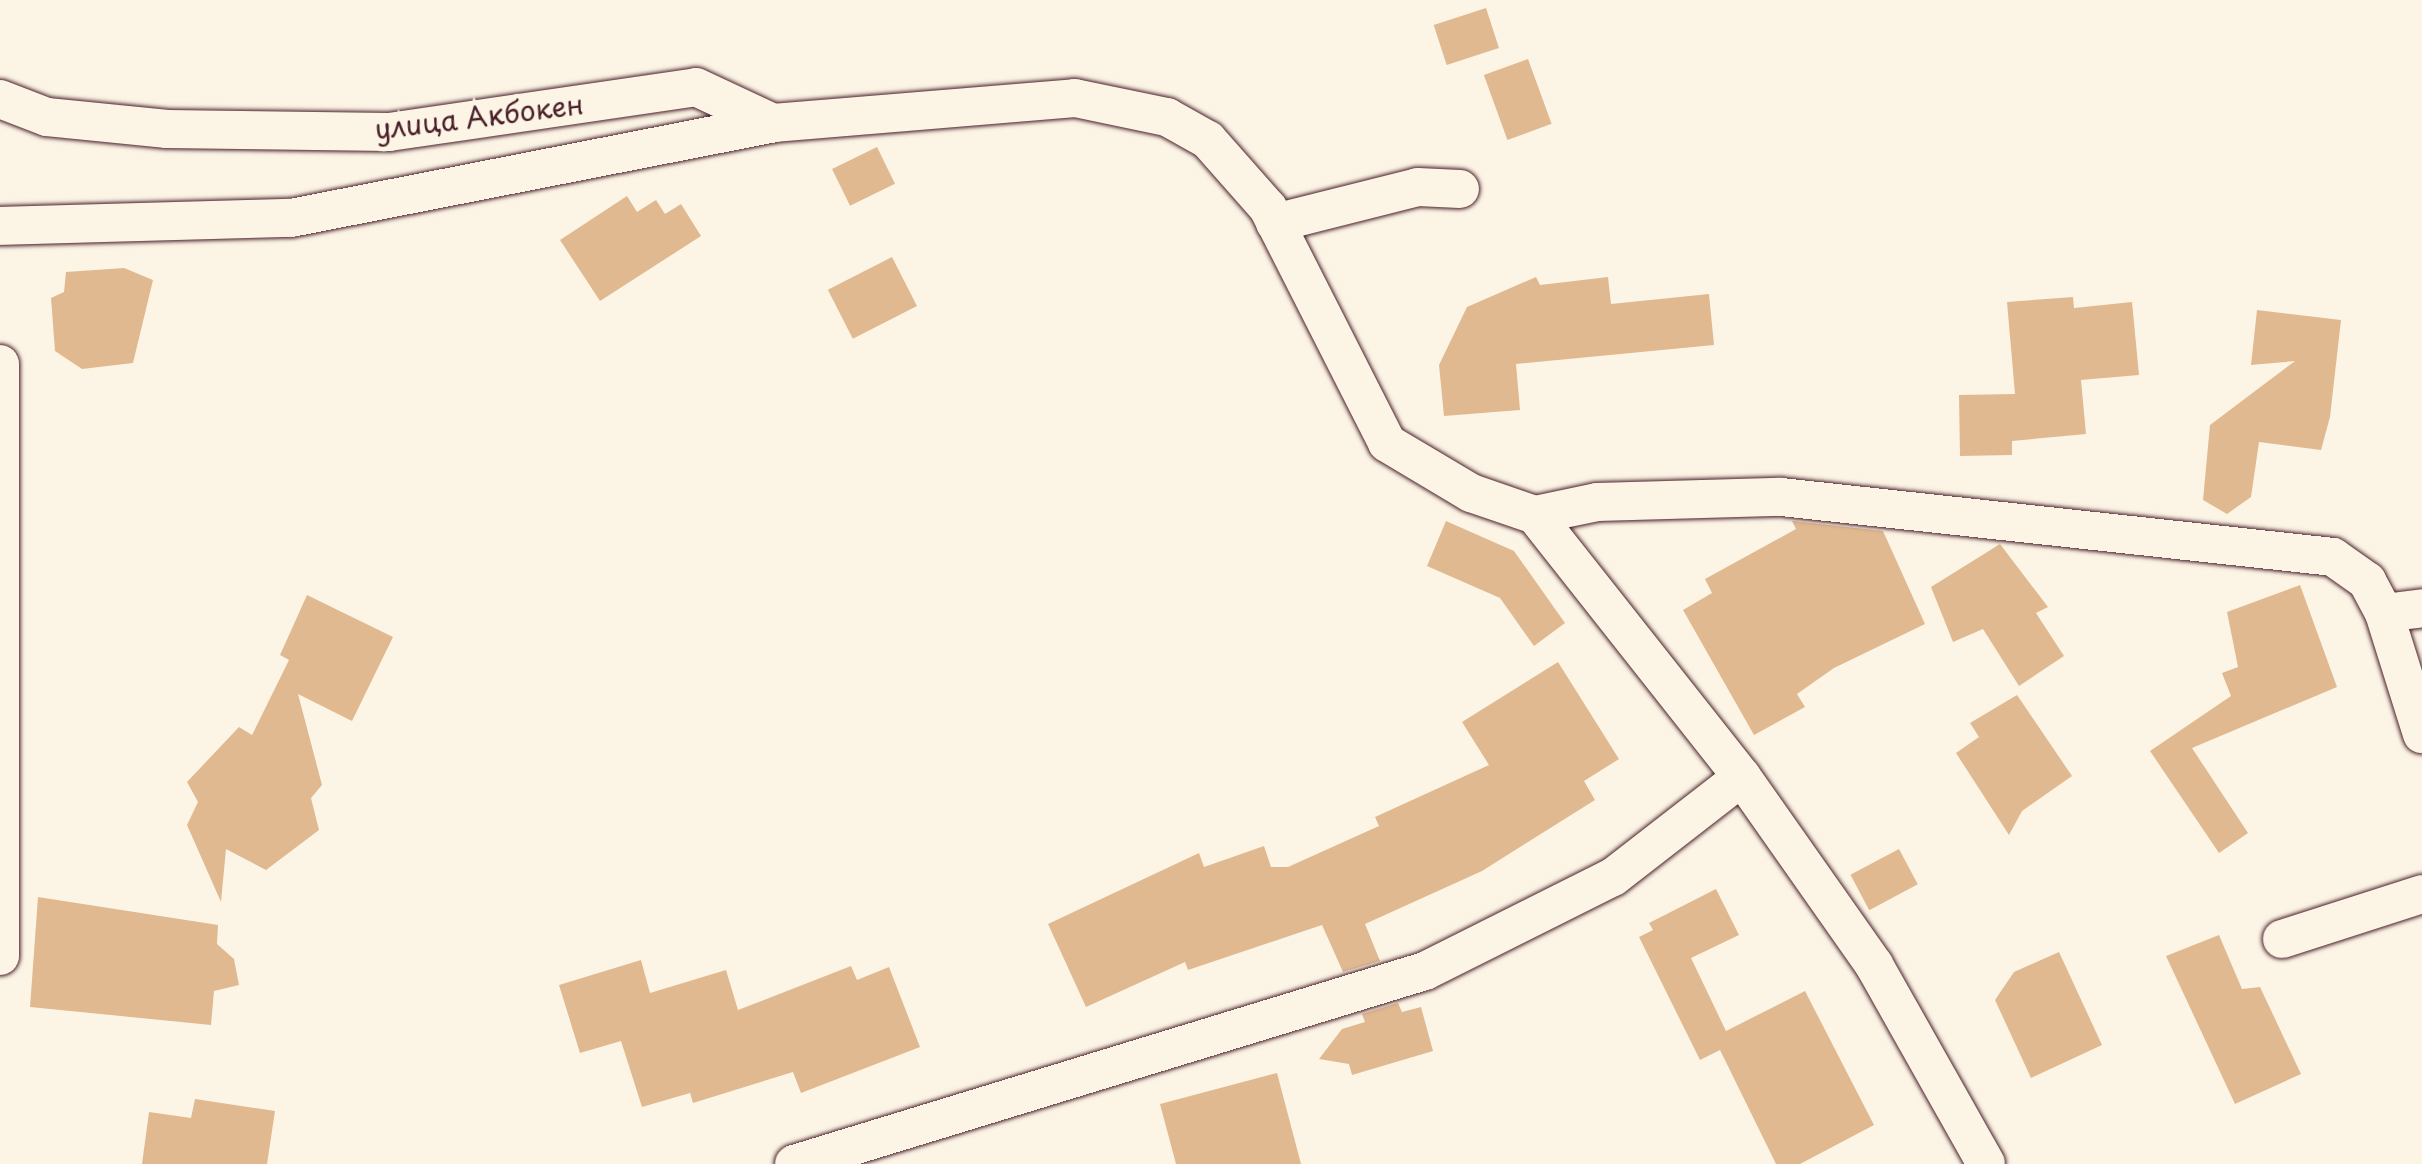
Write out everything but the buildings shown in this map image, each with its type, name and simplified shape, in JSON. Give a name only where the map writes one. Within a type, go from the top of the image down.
[{"type":"street","name":"улица Акбокен","points":[[0,99],[48,116],[167,128],[390,132],[696,87],[773,123]]},
{"type":"street","points":[[0,226],[291,218],[773,123],[1075,98],[1167,116],[1208,140],[1274,223],[1387,443],[1471,493],[1535,515],[1598,502],[1781,498],[2332,558],[2367,581],[2384,613],[2422,734]]},
{"type":"street","points":[[1274,223],[1418,187],[1460,189]]},
{"type":"street","points":[[0,364],[0,956]]},
{"type":"street","points":[[1535,515],[1742,777],[1874,965],[1986,1164]]},
{"type":"street","points":[[2384,613],[2422,608]]},
{"type":"street","points":[[794,1164],[1425,971],[1613,877],[1742,777]]},
{"type":"street","points":[[2282,940],[2422,894]]}]
